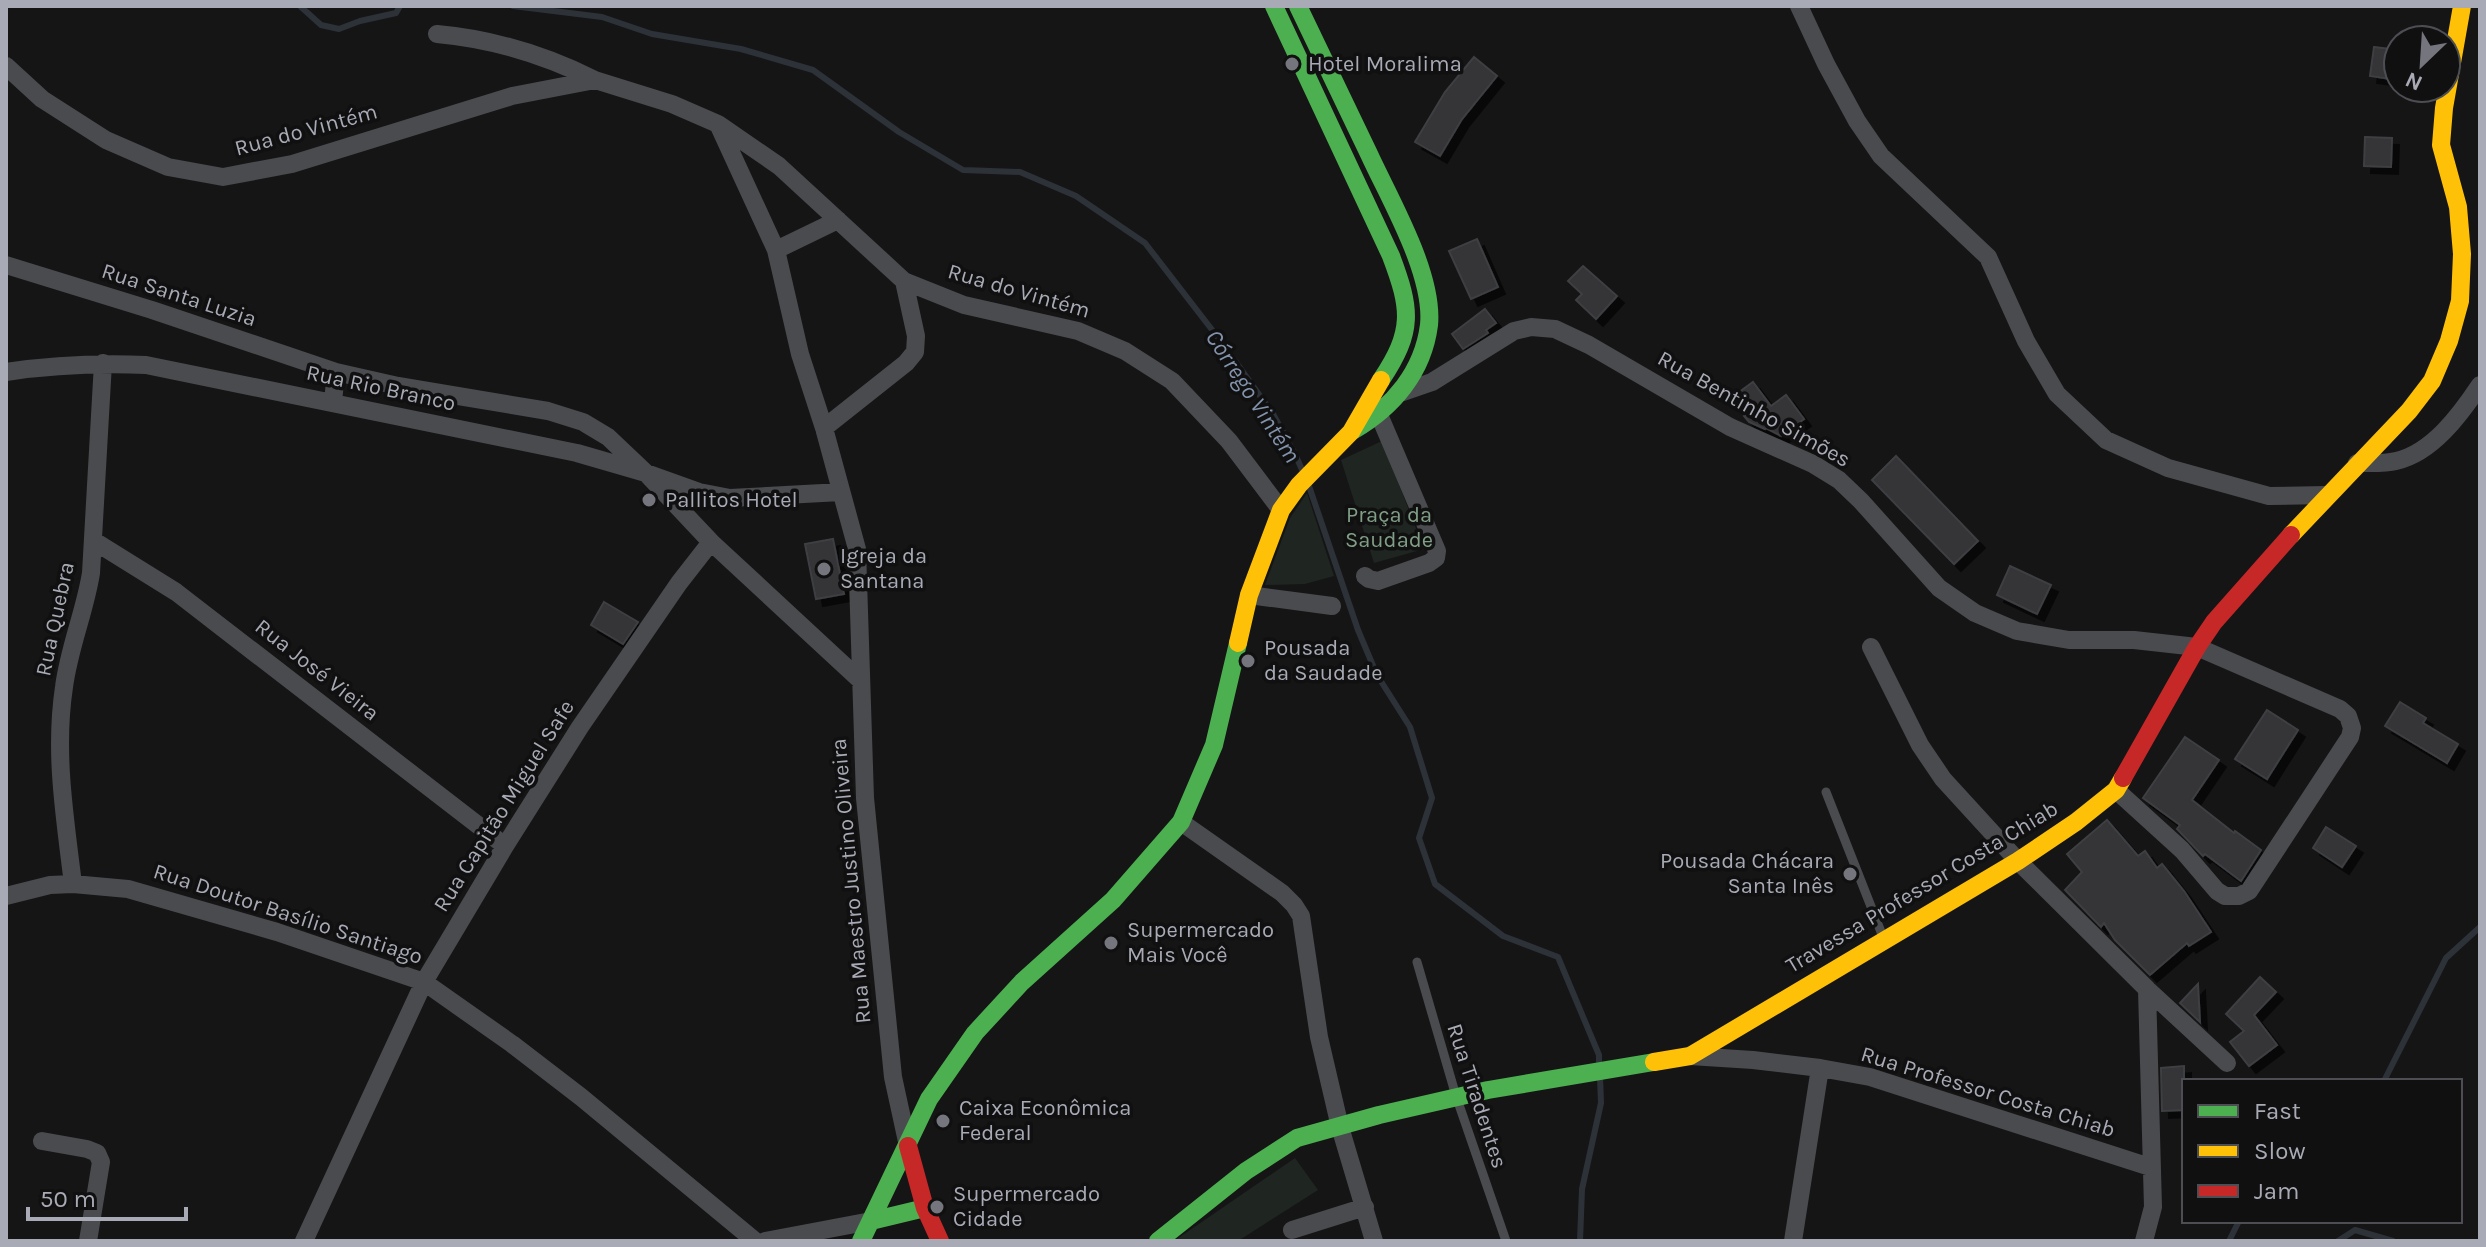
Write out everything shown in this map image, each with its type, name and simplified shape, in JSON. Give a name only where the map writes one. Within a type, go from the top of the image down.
[{"type":"street","points":[[1274,6],[1391,256],[1404,291],[1407,326],[1396,358],[1351,432]]},
{"type":"street","points":[[861,1241],[929,1099],[975,1033],[1022,982],[1113,900],[1181,822],[1214,745],[1249,595],[1281,510],[1299,485],[1351,432],[1380,414],[1403,392],[1418,366],[1429,325],[1425,285],[1414,250],[1298,6]]},
{"type":"street","points":[[1799,6],[1857,121],[1881,156],[1988,257],[2026,341],[2057,394],[2106,440],[2168,468],[2269,496],[2327,495]]},
{"type":"street","name":"Travessa Professor Costa Chiab","points":[[1690,1056],[2018,861],[2076,822],[2116,790],[2197,647],[2240,591],[2409,411],[2432,381],[2449,341],[2460,301],[2462,254],[2458,207],[2441,145],[2444,108],[2462,6]]},
{"type":"street","name":"Rua do Vintém","points":[[437,34],[469,37],[557,61],[595,80],[672,104],[718,124],[779,166],[904,281],[964,305],[1078,331],[1125,351],[1172,381],[1229,441],[1281,510]]},
{"type":"street","name":"Rua do Vintém","points":[[6,66],[42,99],[106,140],[168,167],[223,177],[292,164],[512,96],[595,80]]},
{"type":"street","name":"Rua Maestro Justino Oliveira","points":[[718,124],[776,250],[800,354],[857,549],[865,798],[893,1077],[908,1146]]},
{"type":"street","points":[[776,250],[838,220]]},
{"type":"street","name":"Rua Santa Luzia","points":[[6,265],[336,372],[398,386],[548,411],[583,422],[608,437],[711,542],[860,680]]},
{"type":"street","points":[[824,428],[906,363],[915,352],[916,336],[904,281]]},
{"type":"street","name":"Rua Bentinho Simões","points":[[1403,392],[1432,382],[1514,331],[1531,327],[1555,329],[1589,345],[1730,427],[1813,464],[1839,480],[1939,588],[1975,613],[2017,631],[2069,640],[2134,640],[2197,647],[2340,709],[2348,716],[2352,728],[2350,737],[2249,891],[2239,896],[2225,896],[2217,891],[2182,850],[2116,790]]},
{"type":"street","name":"Rua Rio Branco","points":[[6,372],[44,366],[103,363],[146,365],[577,453],[699,492],[730,498],[841,492]]},
{"type":"street","name":"Rua Quebra","points":[[73,884],[59,743],[64,685],[87,599],[94,541],[103,363]]},
{"type":"street","points":[[333,402],[336,372]]},
{"type":"street","points":[[2357,463],[2396,461],[2425,448],[2444,430],[2480,385]]},
{"type":"street","points":[[1365,576],[1378,581],[1429,563],[1436,558],[1437,551],[1370,397]]},
{"type":"street","name":"Rua José Vieira","points":[[94,541],[176,592],[505,846]]},
{"type":"street","name":"Rua Capitão Miguel Safe","points":[[304,1241],[424,982],[580,727],[679,583],[711,542]]},
{"type":"street","points":[[1249,595],[1332,606]]},
{"type":"street","points":[[1871,647],[1920,745],[1943,779],[2018,861],[2227,1063]]},
{"type":"street","points":[[1181,822],[1282,893],[1301,916],[1319,1037],[1340,1127],[1374,1241]]},
{"type":"street","name":"Rua Doutor Basílio Santiago","points":[[6,896],[50,885],[128,889],[277,932],[424,982],[581,1097],[755,1241]]},
{"type":"street","name":"Rua Professor Costa Chiab","points":[[1158,1241],[1246,1171],[1297,1138],[1456,1096],[1690,1056],[1753,1060],[1870,1077],[2150,1167],[2147,989]]},
{"type":"street","points":[[1793,1241],[1820,1068]]},
{"type":"street","points":[[42,1141],[97,1153],[101,1162],[88,1241]]},
{"type":"street","points":[[908,1146],[925,1208],[940,1241]]},
{"type":"street","points":[[2144,1241],[2153,1207],[2150,1167]]},
{"type":"street","points":[[1292,1230],[1365,1207]]},
{"type":"street","points":[[765,1241],[925,1208]]},
{"type":"lane","points":[[1826,792],[1885,941]]},
{"type":"lane","name":"Rua Tiradentes","points":[[1417,962],[1456,1096],[1506,1241]]},
{"type":"green space","name":"Praça da Saudade","points":[[1382,441],[1424,549],[1374,563],[1341,460]]},
{"type":"green space","name":"Praça da Saudade","points":[[1307,493],[1334,576],[1305,584],[1265,585],[1290,518]]},
{"type":"green space","points":[[1295,1158],[1318,1190],[1238,1241],[1174,1241]]},
{"type":"building","points":[[2374,47],[2382,48],[2382,78],[2370,76]]},
{"type":"building","points":[[1474,57],[1497,76],[1462,119],[1440,156],[1415,142],[1445,92]]},
{"type":"building","points":[[2365,137],[2392,138],[2391,167],[2364,166]]},
{"type":"building","points":[[1477,239],[1498,287],[1471,299],[1449,251]]},
{"type":"building","points":[[1583,266],[1617,296],[1596,319],[1576,300],[1582,294],[1568,281]]},
{"type":"building","points":[[1485,309],[1496,323],[1486,330],[1488,333],[1463,349],[1452,334]]},
{"type":"building","points":[[1753,382],[1771,406],[1786,395],[1804,419],[1781,436],[1749,422],[1744,416],[1752,411],[1738,393]]},
{"type":"building","points":[[1896,456],[1978,541],[1954,564],[1872,480]]},
{"type":"building","name":"Igreja da Santana","points":[[833,539],[844,594],[816,599],[805,544]]},
{"type":"building","points":[[2010,566],[2051,585],[2037,614],[1997,595]]},
{"type":"building","points":[[604,602],[638,622],[623,644],[591,625]]},
{"type":"building","points":[[2400,702],[2426,718],[2423,723],[2458,744],[2447,763],[2385,726]]},
{"type":"building","points":[[2267,710],[2298,730],[2267,779],[2235,759]]},
{"type":"building","points":[[2185,737],[2219,760],[2192,800],[2261,850],[2241,881],[2205,854],[2203,856],[2177,829],[2180,825],[2143,798]]},
{"type":"building","points":[[2107,820],[2138,856],[2145,851],[2157,868],[2162,864],[2211,932],[2189,946],[2187,943],[2150,975],[2115,940],[2104,923],[2101,927],[2065,890],[2082,872],[2067,854]]},
{"type":"building","points":[[2326,827],[2356,846],[2342,867],[2313,848]]},
{"type":"building","points":[[2260,977],[2276,992],[2254,1015],[2277,1045],[2249,1066],[2230,1042],[2244,1031],[2226,1014]]},
{"type":"building","points":[[2198,984],[2200,1022],[2180,1003]]},
{"type":"building","points":[[2184,1066],[2182,1110],[2162,1111],[2161,1068]]},
{"type":"waterway","name":"Córrego Vintém","points":[[300,6],[321,25],[339,29],[396,13],[400,6]]},
{"type":"waterway","name":"Córrego Vintém","points":[[513,6],[602,17],[652,34],[741,49],[813,70],[899,132],[963,170],[1020,172],[1076,196],[1145,243],[1273,414],[1303,472]]},
{"type":"waterway","name":"Córrego Vintém","points":[[1309,486],[1358,630],[1377,675],[1410,727],[1432,798],[1419,838],[1435,884],[1503,936],[1558,957],[1599,1055],[1599,1066]]},
{"type":"waterway","points":[[2385,1079],[2446,958],[2480,927]]},
{"type":"waterway","name":"Córrego Vintém","points":[[1580,1241],[1582,1189],[1601,1103],[1600,1077]]},
{"type":"waterway","points":[[2229,1241],[2238,1223]]},
{"type":"waterway","points":[[2338,1241],[2355,1230],[2393,1241]]},
{"type":"traffic: fast","points":[[1274,6],[1391,256],[1403,291],[1404,333],[1392,363],[1381,380]]},
{"type":"traffic: fast","points":[[1298,6],[1409,238],[1425,283],[1429,305],[1426,342],[1413,373],[1393,399],[1354,430]]},
{"type":"traffic: fast","points":[[861,1241],[929,1099],[975,1033],[1022,982],[1113,900],[1181,822],[1214,745],[1238,643]]},
{"type":"traffic: fast","points":[[1158,1241],[1246,1171],[1297,1138],[1488,1090],[1654,1062]]},
{"type":"traffic: fast","points":[[871,1221],[925,1208]]},
{"type":"traffic: slow","points":[[2291,535],[2409,411],[2432,381],[2449,341],[2460,301],[2462,254],[2458,207],[2441,145],[2444,108],[2462,6]]},
{"type":"traffic: slow","points":[[1238,643],[1249,595],[1281,510],[1299,485],[1351,432],[1381,380]]},
{"type":"traffic: slow","points":[[1654,1062],[1690,1056],[2018,861],[2076,822],[2116,790],[2123,778]]},
{"type":"traffic: jam","points":[[2123,778],[2214,622],[2291,535]]},
{"type":"traffic: jam","points":[[908,1146],[925,1208],[940,1241]]},
{"type":"place","name":"Hotel Moralima","points":[[1292,64]]},
{"type":"place","name":"Pallitos Hotel","points":[[649,500]]},
{"type":"place","name":"Igreja da Santana","points":[[824,569]]},
{"type":"place","name":"Pousada da Saudade","points":[[1248,661]]},
{"type":"place","name":"Pousada Chácara Santa Inês","points":[[1850,874]]},
{"type":"place","name":"Supermercado Mais Você","points":[[1111,943]]},
{"type":"place","name":"Caixa Econômica Federal","points":[[943,1121]]},
{"type":"place","name":"Supermercado Cidade","points":[[937,1207]]}]
